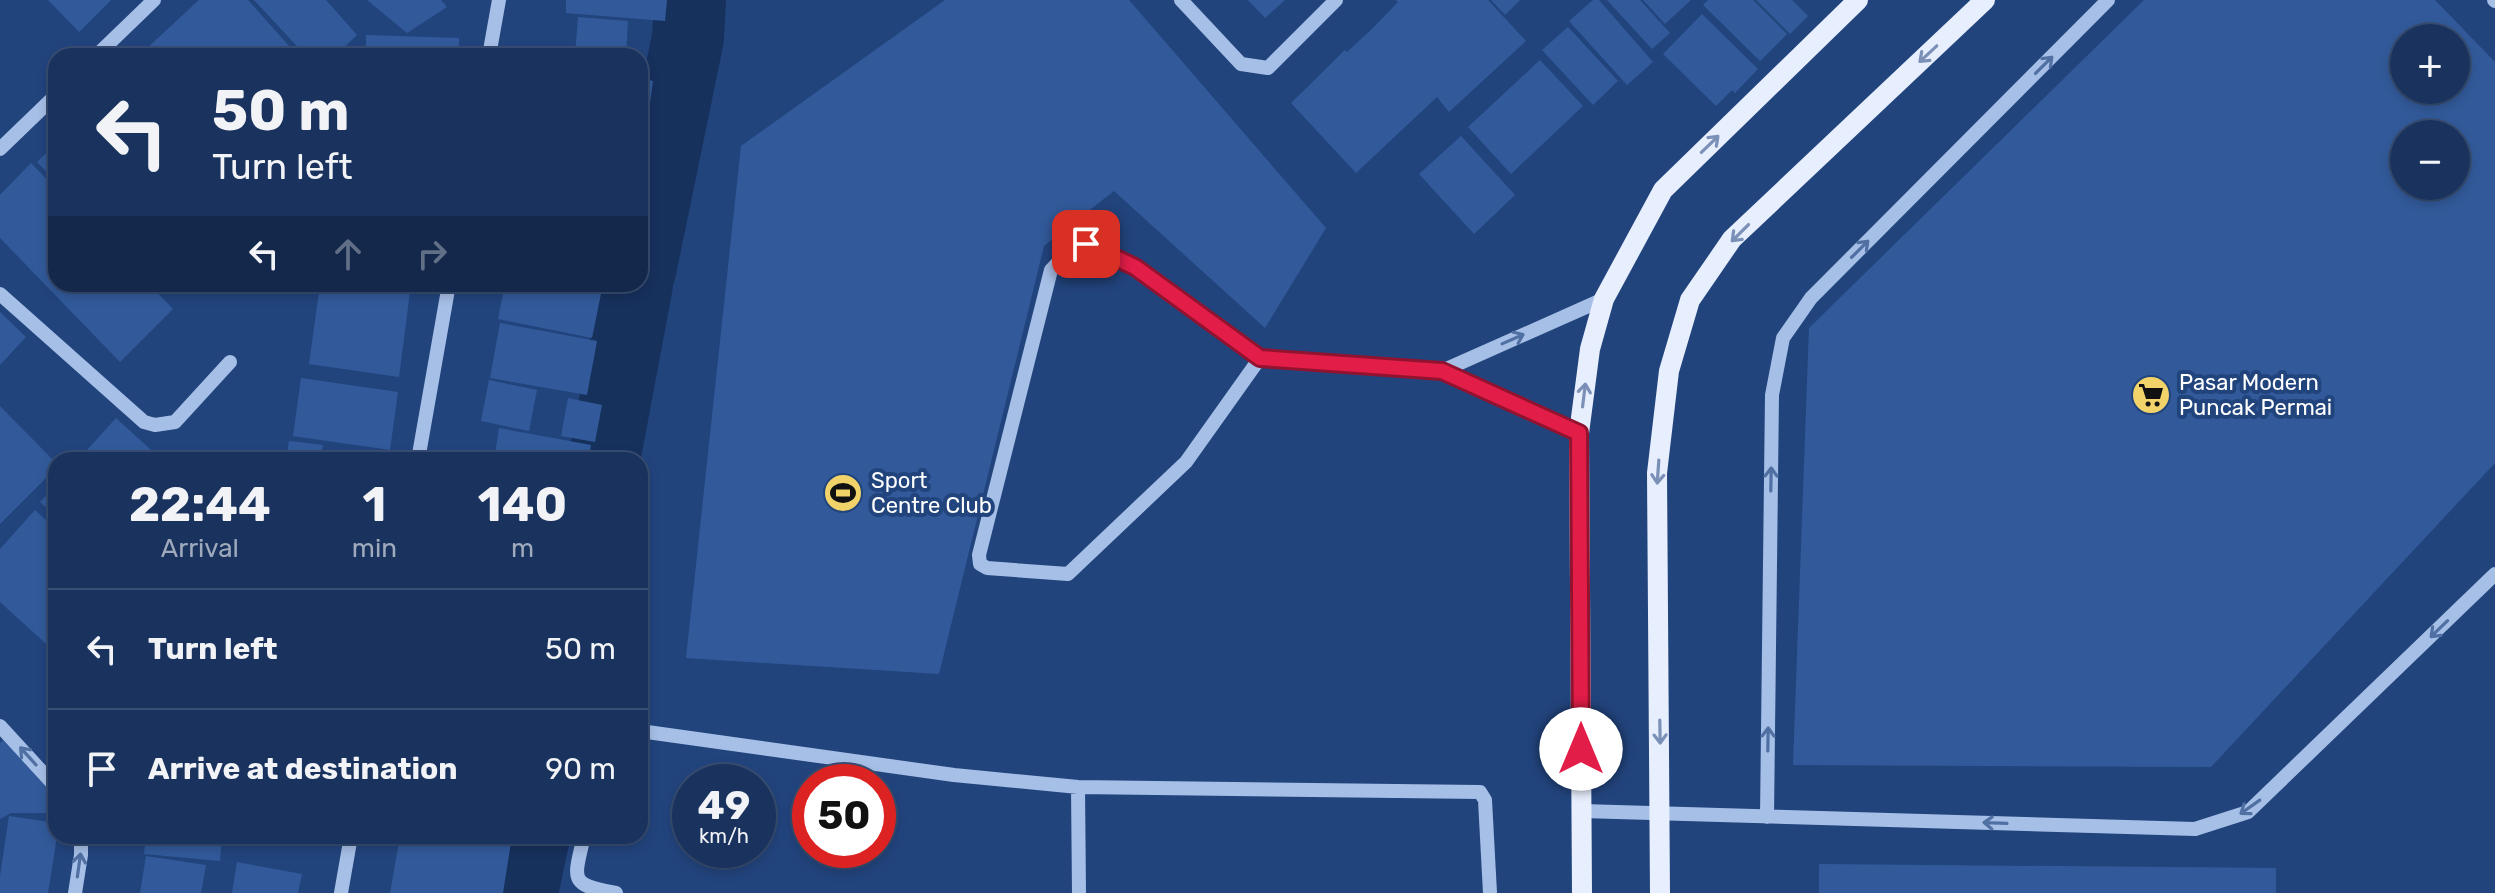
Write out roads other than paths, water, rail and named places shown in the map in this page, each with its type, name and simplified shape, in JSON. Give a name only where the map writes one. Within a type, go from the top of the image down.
[{"type":"main road","points":[[1582,893],[1579,433],[1590,349],[1604,299],[1663,190],[1858,0]]},
{"type":"main road","points":[[1660,893],[1657,473],[1669,371],[1690,300],[1732,239],[1985,0]]},
{"type":"street","points":[[104,48],[154,0]]},
{"type":"street","points":[[490,48],[499,0]]},
{"type":"street","points":[[1181,0],[1241,64],[1268,68],[1336,0]]},
{"type":"street","points":[[1767,817],[1772,395],[1783,338],[1811,298],[2108,0]]},
{"type":"street","points":[[0,149],[48,103]]},
{"type":"street","points":[[1260,358],[1186,462],[1068,574],[987,568],[980,564],[979,555],[1051,270],[1067,253],[1086,244],[1135,267],[1260,358],[1442,371],[1579,433]]},
{"type":"street","points":[[419,452],[448,292]]},
{"type":"street","points":[[0,294],[144,422],[155,425],[175,422],[230,362]]},
{"type":"street","points":[[1442,371],[1604,299]]},
{"type":"street","points":[[1582,811],[2195,829],[2248,812],[2495,574]]},
{"type":"street","points":[[0,726],[48,778]]},
{"type":"street","points":[[648,732],[954,775],[1078,787],[1480,792],[1485,800],[1490,893]]},
{"type":"street","points":[[1078,787],[1080,886]]},
{"type":"street","points":[[75,893],[81,844]]},
{"type":"street","points":[[341,893],[350,844]]},
{"type":"street","points":[[582,844],[576,872],[585,890],[616,893]]},
{"type":"waterway","points":[[648,232],[688,38],[690,0]]},
{"type":"waterway","points":[[606,452],[636,292]]},
{"type":"waterway","points":[[522,893],[532,844]]},
{"type":"place","name":"Pasar Modern Puncak Permai","points":[[2151,395]]},
{"type":"place","name":"Sport Centre Club","points":[[843,493]]}]
